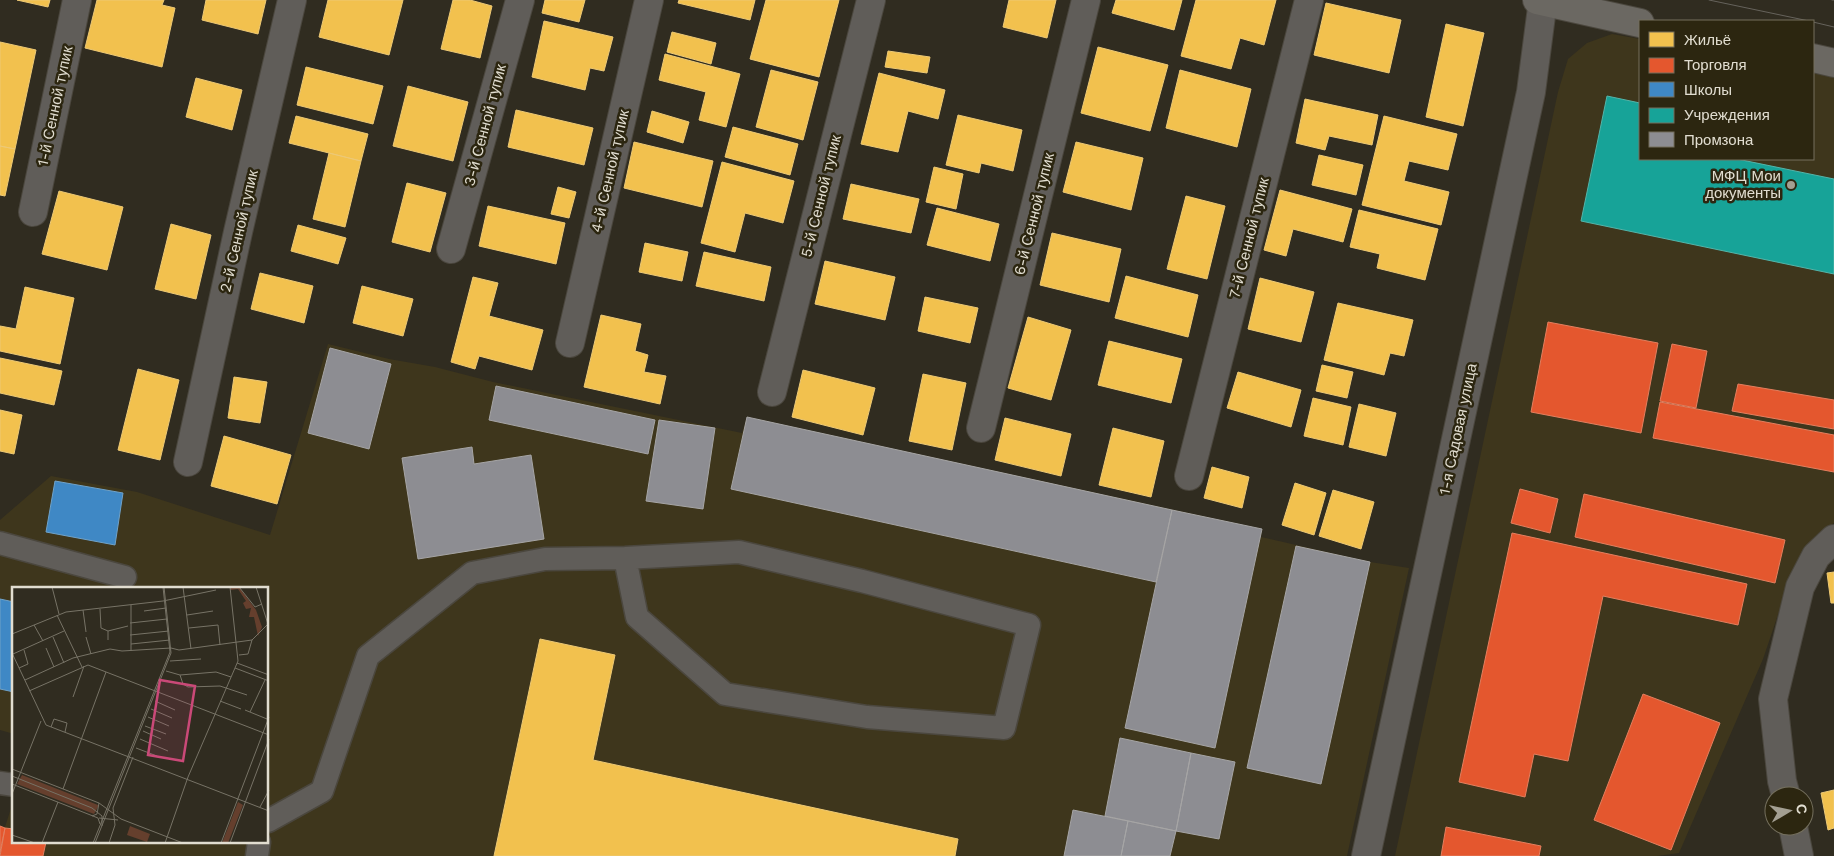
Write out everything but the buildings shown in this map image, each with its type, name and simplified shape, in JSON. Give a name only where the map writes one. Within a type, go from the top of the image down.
[{"type":"main road","points":[[1541,0],[1639,23]]},
{"type":"main road","points":[[1814,58],[1834,63]]},
{"type":"street","name":"1-й Сенной тупик","points":[[33,212],[78,0]]},
{"type":"street","name":"2-й Сенной тупик","points":[[188,462],[238,232],[292,0]]},
{"type":"street","name":"3-й Сенной тупик","points":[[451,249],[520,0]]},
{"type":"street","name":"4-й Сенной тупик","points":[[570,343],[649,0]]},
{"type":"street","name":"5-й Сенной тупик","points":[[772,392],[871,0]]},
{"type":"street","name":"6-й Сенной тупик","points":[[981,428],[1086,0]]},
{"type":"street","name":"7-й Сенной тупик","points":[[1189,476],[1309,0]]},
{"type":"street","name":"1-я Садовая улица","points":[[1366,856],[1530,92],[1541,0]]},
{"type":"street","points":[[1783,786],[1773,698],[1800,588],[1816,556],[1834,539]]},
{"type":"street","points":[[1794,836],[1799,856]]},
{"type":"lane","points":[[0,543],[125,577]]},
{"type":"lane","points":[[269,820],[322,791],[368,656],[472,573],[545,559],[625,558],[739,552],[862,581],[1029,625],[1004,728],[867,717],[724,694],[637,617],[625,558]]},
{"type":"shaded area","points":[[1612,34],[1639,39],[1639,160],[1814,160],[1814,72],[1834,76],[1834,523],[1815,538],[1788,585],[1763,659],[1679,853],[1657,856],[1395,856],[1558,92],[1568,59],[1587,43]]},
{"type":"shaded area","points":[[328,344],[389,359],[435,367],[493,382],[742,433],[747,417],[1262,529],[1261,537],[1370,562],[1409,568],[1347,856],[0,856],[0,826],[5,827],[12,805],[12,844],[269,844],[269,587],[12,587],[12,733],[0,730],[0,520],[51,476],[137,492],[270,535]]},
{"type":"tram line","points":[[1709,0],[1804,20]]},
{"type":"tram line","points":[[1814,22],[1834,27]]},
{"type":"place","name":"МФЦ Мои документы","points":[[1791,185]]}]
